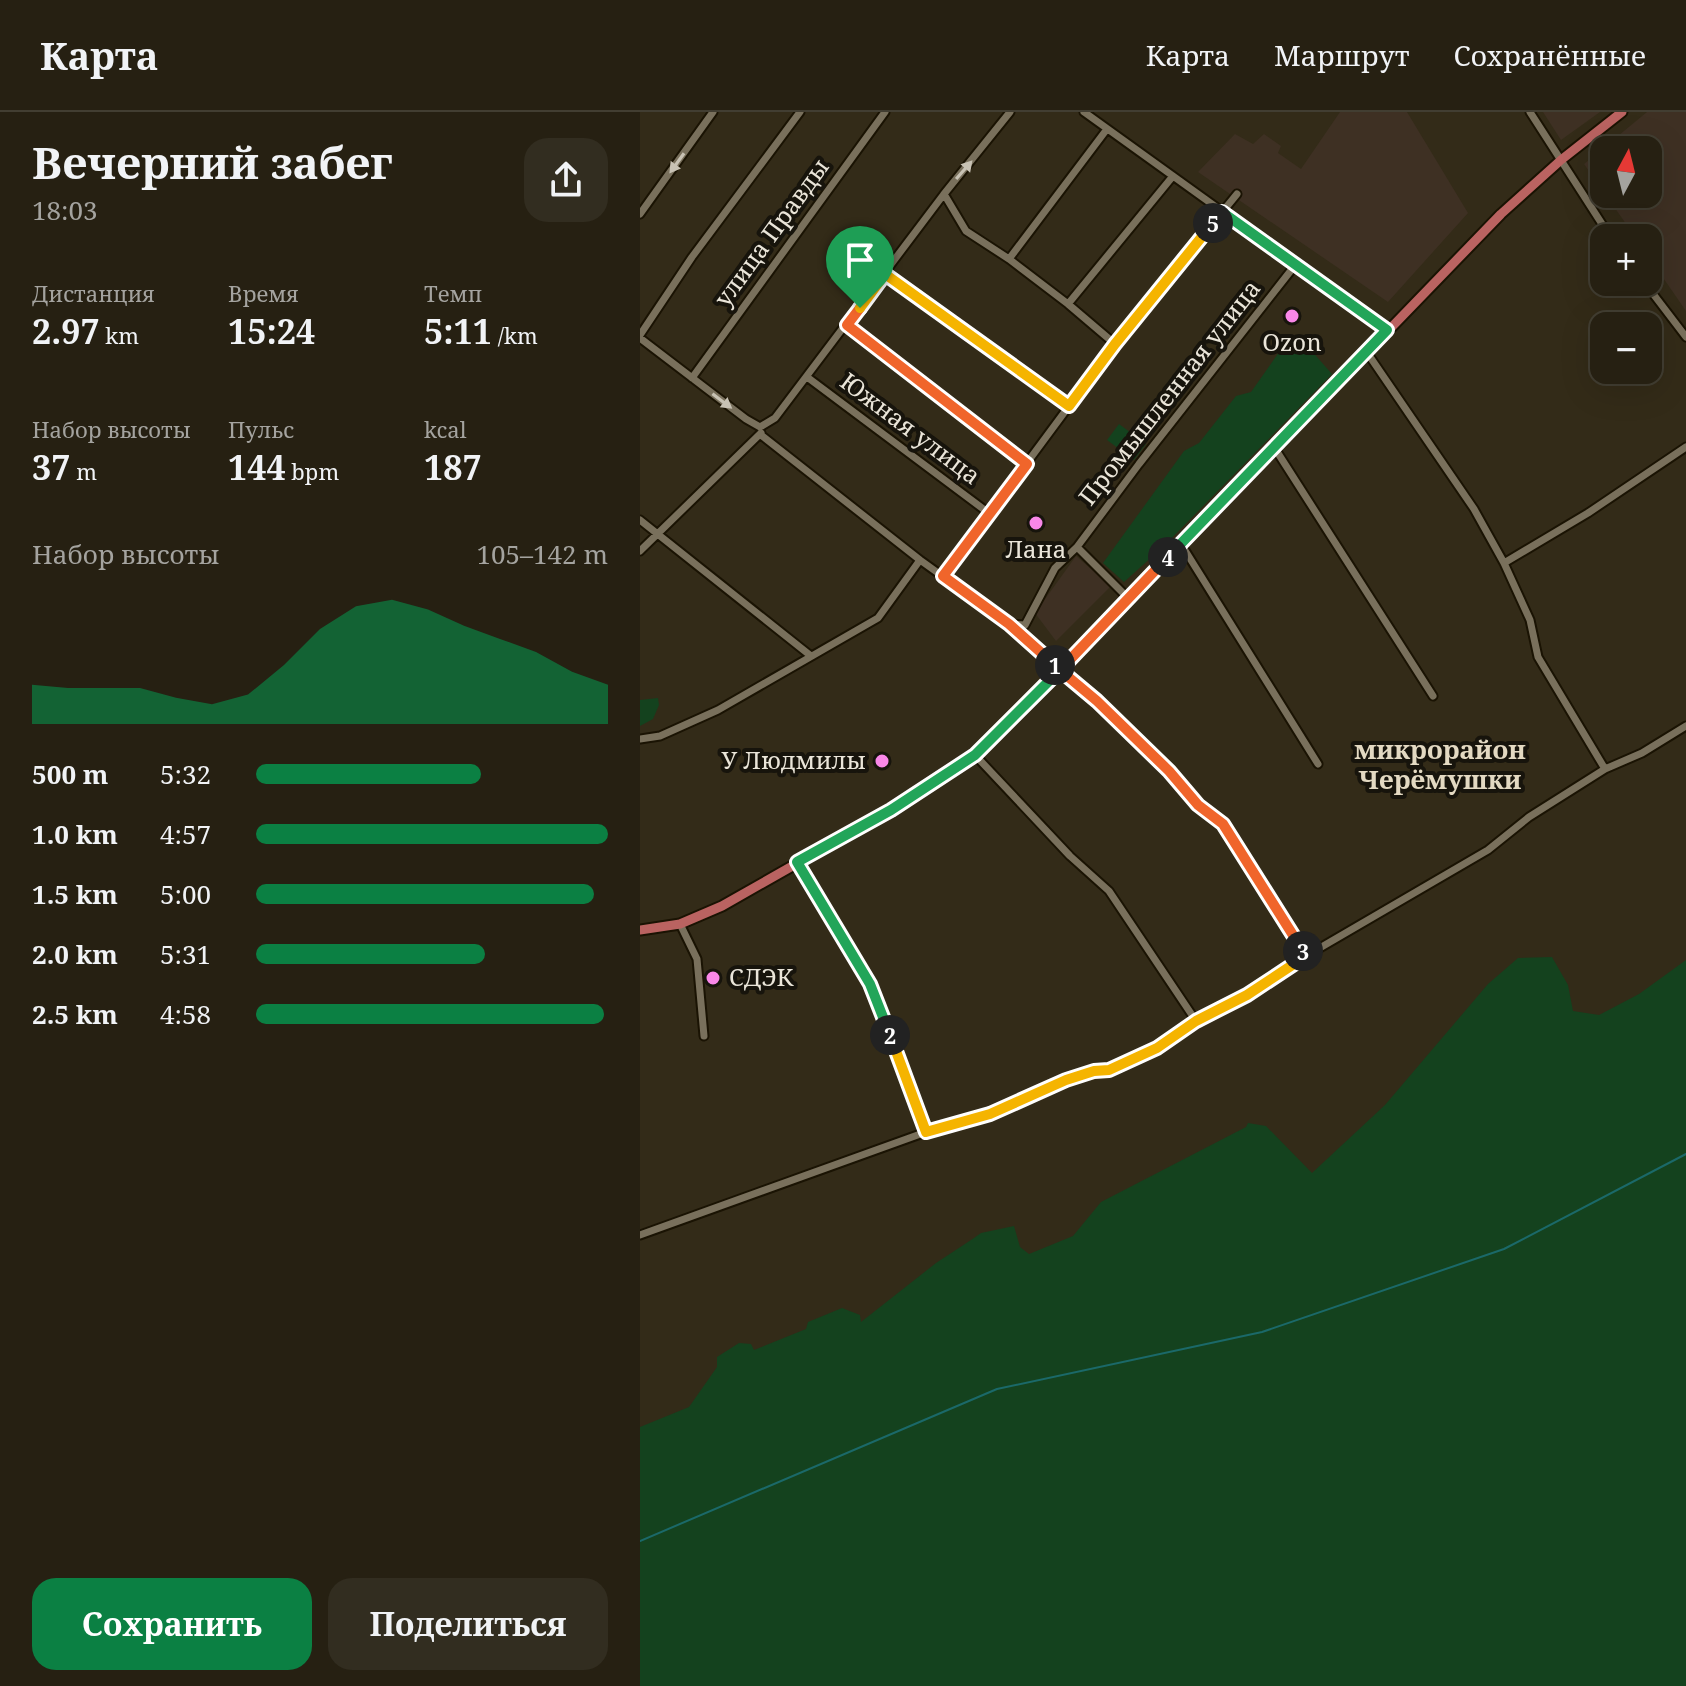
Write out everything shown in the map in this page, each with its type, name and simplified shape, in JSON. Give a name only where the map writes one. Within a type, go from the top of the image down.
[{"type":"main road","points":[[640,930],[680,924],[722,906],[891,810],[975,755],[1501,214],[1561,160],[1622,112]]},
{"type":"street","points":[[640,214],[713,112]]},
{"type":"street","points":[[800,112],[692,257],[640,337],[920,560],[1009,624],[1097,701],[1169,771],[1198,805],[1223,824],[1306,956]]},
{"type":"street","name":"улица Правды","points":[[692,378],[885,112]]},
{"type":"street","points":[[640,551],[775,418],[944,194],[1010,112]]},
{"type":"street","points":[[1084,112],[1387,330]]},
{"type":"street","points":[[1530,112],[1602,224]]},
{"type":"street","points":[[1009,259],[1107,129]]},
{"type":"street","points":[[1068,304],[1173,176]]},
{"type":"street","points":[[944,194],[966,231],[1009,259],[1115,344]]},
{"type":"street","points":[[943,576],[1115,344],[1237,194]]},
{"type":"street","name":"Промышленная улица","points":[[1009,624],[1025,625],[1055,568],[1077,547],[1296,264]]},
{"type":"street","points":[[885,274],[1069,406]]},
{"type":"street","points":[[1655,296],[1686,337]]},
{"type":"street","points":[[847,325],[1027,464]]},
{"type":"street","points":[[1366,351],[1474,509],[1504,563],[1530,620],[1538,657],[1605,769]]},
{"type":"street","name":"Южная улица","points":[[807,377],[990,514]]},
{"type":"street","points":[[1274,447],[1433,696]]},
{"type":"street","points":[[1504,563],[1588,513],[1686,447]]},
{"type":"street","points":[[640,520],[811,656]]},
{"type":"street","points":[[1181,544],[1318,764]]},
{"type":"street","points":[[1077,547],[1128,598]]},
{"type":"street","points":[[640,739],[660,736],[718,710],[878,618],[920,560]]},
{"type":"street","points":[[640,1235],[926,1132],[990,1114],[1066,1080],[1094,1071],[1109,1070],[1157,1048],[1196,1021],[1247,995],[1306,956],[1488,850],[1529,817],[1605,769],[1642,753],[1686,726]]},
{"type":"street","points":[[975,755],[1070,856],[1109,891],[1196,1021]]},
{"type":"street","points":[[797,862],[870,984],[926,1132]]},
{"type":"street","points":[[680,924],[697,959],[704,1036]]},
{"type":"shaded area","points":[[1340,112],[1407,112],[1468,213],[1388,302],[1198,172],[1235,134],[1253,144],[1264,134],[1281,146],[1278,153],[1301,169]]},
{"type":"shaded area","points":[[1543,112],[1600,112],[1561,140]]},
{"type":"shaded area","points":[[1647,112],[1686,112],[1686,311],[1662,276],[1662,224],[1626,224],[1615,208],[1662,208],[1662,136],[1618,136]]},
{"type":"shaded area","points":[[1590,159],[1590,172],[1584,164]]},
{"type":"shaded area","points":[[1076,556],[1111,586],[1056,641],[1035,613]]},
{"type":"green space","points":[[1301,339],[1332,374],[1164,546],[1124,582],[1103,563],[1184,451],[1199,443],[1236,396],[1251,392],[1287,341]]},
{"type":"green space","points":[[1119,424],[1146,444],[1134,460],[1107,440]]},
{"type":"green space","points":[[658,698],[659,705],[653,719],[640,726],[640,700]]},
{"type":"green space","points":[[1552,957],[1568,985],[1573,1011],[1599,1015],[1639,994],[1686,960],[1686,1686],[640,1686],[640,1427],[689,1407],[717,1367],[717,1357],[739,1343],[751,1344],[754,1350],[806,1329],[808,1322],[842,1308],[860,1315],[861,1322],[936,1263],[981,1233],[1014,1226],[1020,1247],[1029,1254],[1073,1236],[1101,1202],[1246,1127],[1248,1123],[1266,1126],[1312,1173],[1385,1105],[1488,984],[1518,958]]},
{"type":"waterway","points":[[640,1541],[997,1389],[1262,1332],[1504,1249],[1686,1154]]},
{"type":"place","name":"Ozon","points":[[1292,316]]},
{"type":"place","name":"Лана","points":[[1036,523]]},
{"type":"place","name":"У Людмилы","points":[[882,761]]},
{"type":"place","name":"СДЭК","points":[[713,978]]},
{"type":"district","name":"микрорайон Черёмушки","points":[[1440,765]]},
{"type":"route","points":[[860,308],[847,325],[1027,464],[943,576],[1009,624],[1060,670],[975,755],[891,810],[797,862],[870,984],[926,1132],[990,1114],[1066,1080],[1094,1071],[1109,1070],[1157,1048],[1196,1021],[1247,995],[1306,956],[1223,824],[1198,805],[1169,771],[1097,701],[1060,670],[1387,330],[1222,212],[1069,406],[885,274],[860,308]]}]
